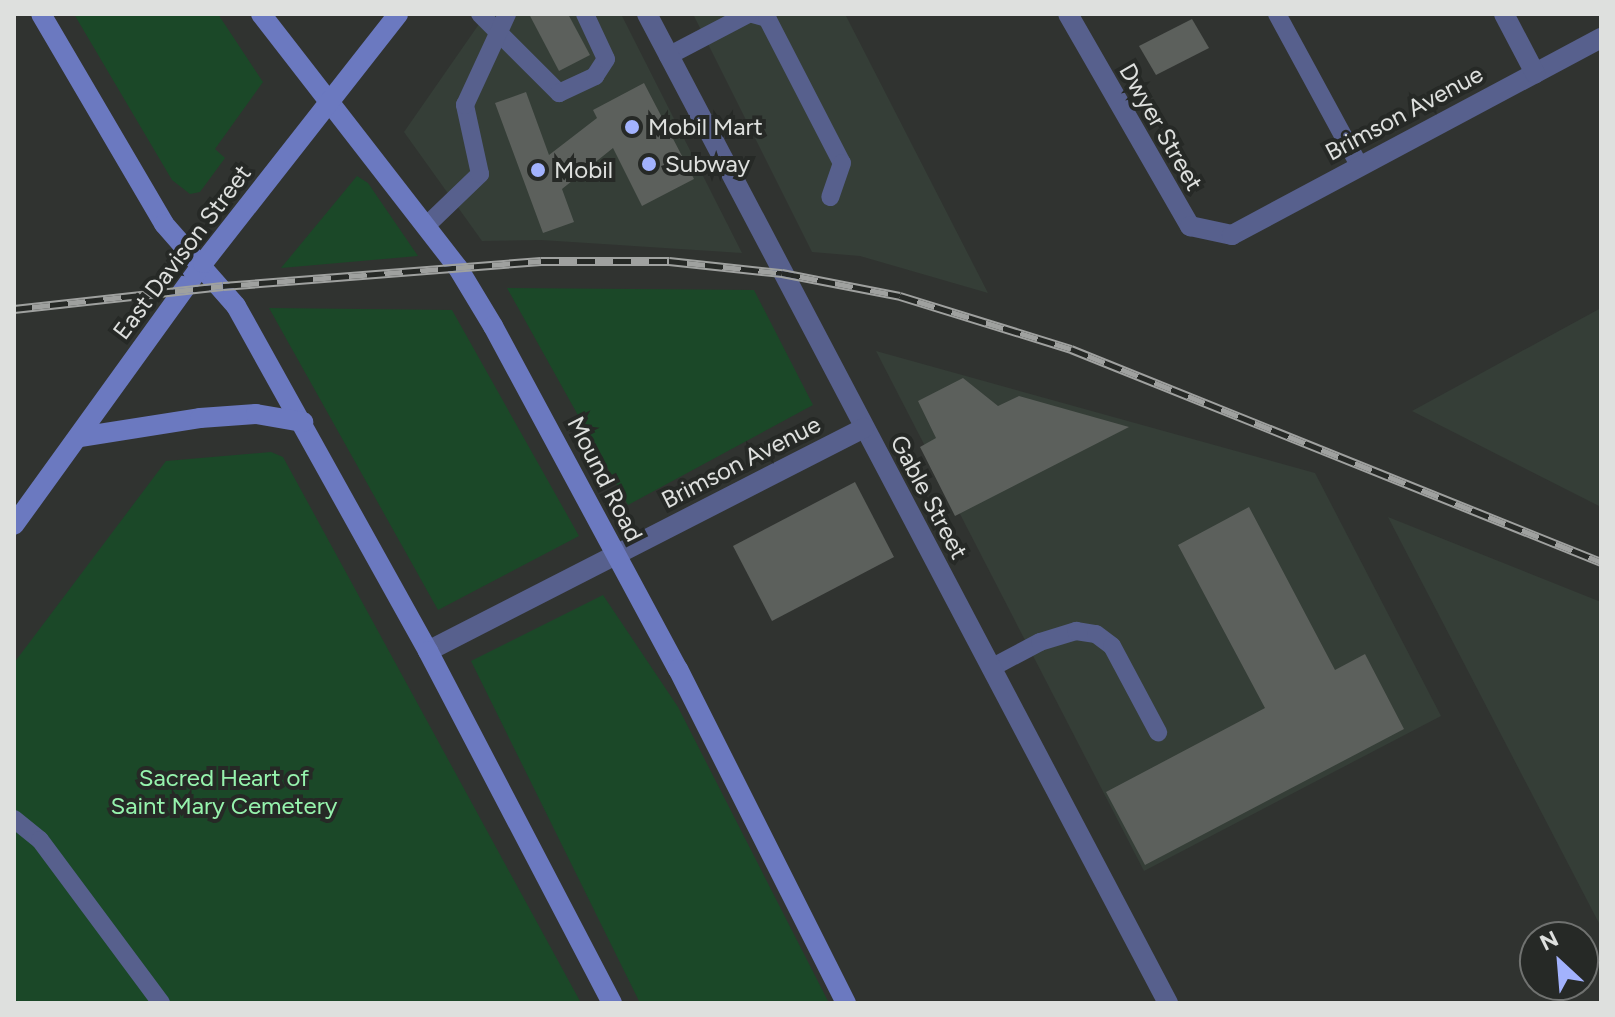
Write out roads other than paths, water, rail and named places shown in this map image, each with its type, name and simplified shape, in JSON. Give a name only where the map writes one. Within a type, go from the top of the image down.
[{"type":"main road","points":[[41,14],[164,224],[203,263],[236,306],[303,422],[428,651],[612,1003]]},
{"type":"main road","name":"Mound Road","points":[[261,14],[458,268],[531,392],[615,556],[678,669],[846,1003]]},
{"type":"main road","name":"East Davison Street","points":[[14,525],[203,263],[398,14]]},
{"type":"main road","points":[[80,437],[256,414],[303,422]]},
{"type":"street","name":"Gable Street","points":[[647,14],[1168,1003]]},
{"type":"street","name":"Dwyer Street","points":[[1068,14],[1190,226],[1232,235]]},
{"type":"street","points":[[1504,14],[1535,73]]},
{"type":"street","name":"Brimson Avenue","points":[[1232,235],[1601,38]]},
{"type":"street","name":"Brimson Avenue","points":[[428,651],[864,428]]},
{"type":"lane","points":[[480,14],[497,35],[559,93],[595,76],[606,59],[585,14]]},
{"type":"lane","points":[[426,226],[480,174],[465,105],[507,14]]},
{"type":"lane","points":[[668,56],[751,14],[767,18],[842,163],[830,197]]},
{"type":"lane","points":[[1277,14],[1360,167]]},
{"type":"lane","points":[[991,668],[1052,638],[1076,631],[1096,634],[1112,646],[1158,732]]},
{"type":"lane","points":[[14,819],[40,840],[161,1003]]},
{"type":"railway","points":[[14,309],[223,286],[541,261],[669,261],[782,273],[900,296],[1071,349],[1601,562]]},
{"type":"place","name":"Mobil Mart","points":[[632,127]]},
{"type":"place","name":"Subway","points":[[649,164]]},
{"type":"place","name":"Mobil","points":[[538,170]]},
{"type":"park label","name":"Sacred Heart of Saint Mary Cemetery","points":[[224,792]]}]
